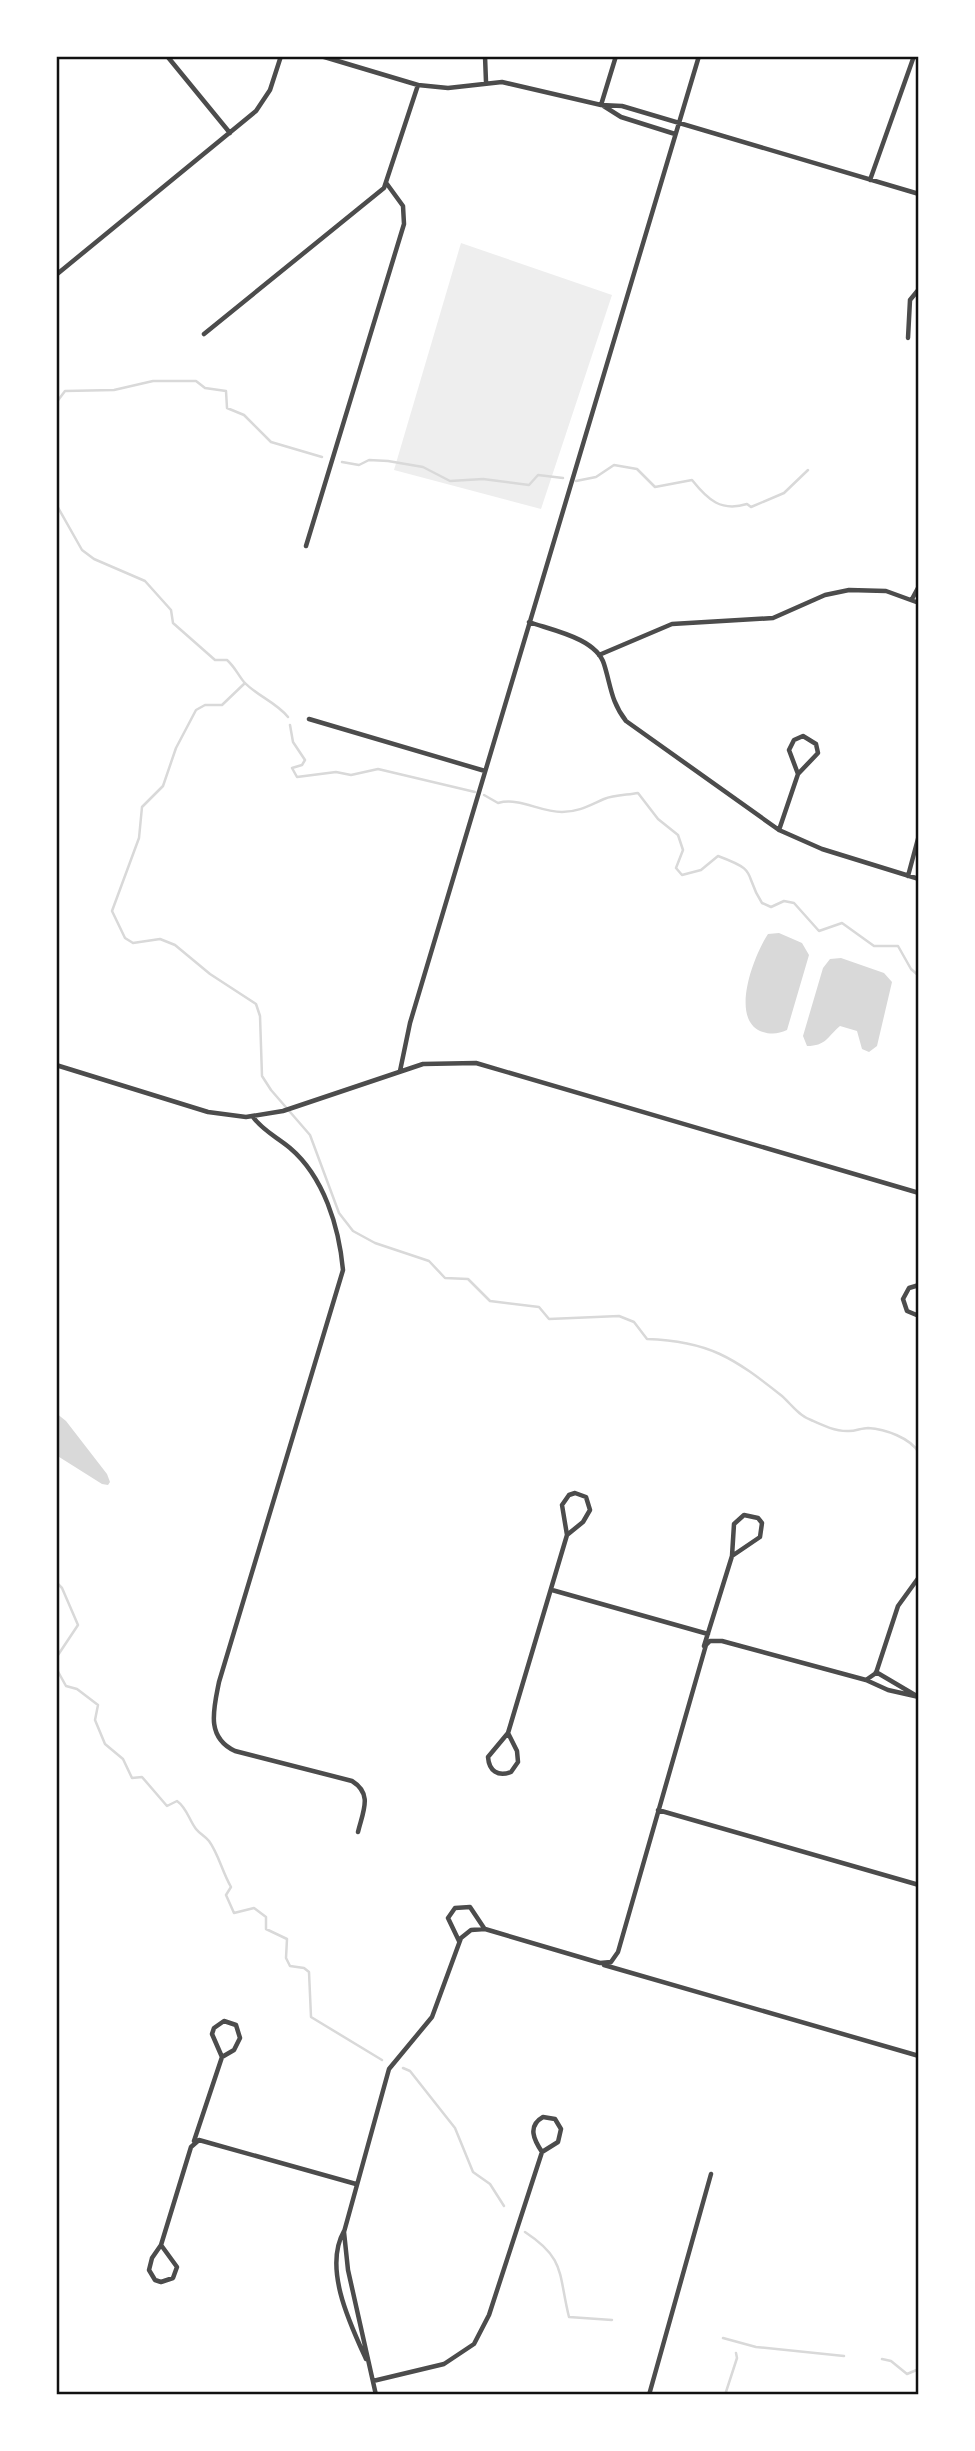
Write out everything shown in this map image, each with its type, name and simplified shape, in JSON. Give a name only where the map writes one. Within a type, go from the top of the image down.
[{"type":"street","points":[[167,56],[230,133]]},
{"type":"street","points":[[56,275],[262,105],[281,56]]},
{"type":"street","points":[[321,56],[418,85],[448,88],[502,82],[601,105],[622,106],[919,194]]},
{"type":"street","points":[[485,56],[486,82]]},
{"type":"street","points":[[601,105],[617,56]]},
{"type":"street","points":[[400,1071],[410,1023],[528,622],[699,56]]},
{"type":"street","points":[[870,180],[914,56]]},
{"type":"street","points":[[204,334],[387,184],[418,85]]},
{"type":"street","points":[[601,105],[621,117],[675,134]]},
{"type":"street","points":[[306,546],[404,224],[403,206],[387,184]]},
{"type":"street","points":[[908,338],[910,300],[919,289]]},
{"type":"street","points":[[912,599],[919,586]]},
{"type":"street","points":[[599,655],[673,624],[773,618],[825,595],[849,590],[874,589],[919,603]]},
{"type":"street","points":[[528,622],[576,639],[599,655],[611,698],[626,721],[779,830],[822,849],[919,880]]},
{"type":"street","points":[[309,719],[485,771]]},
{"type":"street","points":[[779,830],[798,774],[818,753],[817,744],[808,737],[794,740],[789,750],[798,774]]},
{"type":"street","points":[[908,876],[919,835]]},
{"type":"street","points":[[56,1065],[208,1112],[253,1117],[283,1111],[400,1071],[440,1062],[476,1063],[919,1193]]},
{"type":"street","points":[[253,1117],[262,1129],[289,1147],[313,1175],[335,1229],[343,1270],[219,1682],[213,1712],[214,1730],[223,1743],[235,1751],[352,1781],[361,1786],[366,1800],[358,1832]]},
{"type":"street","points":[[919,1285],[909,1288],[903,1299],[907,1311],[919,1315]]},
{"type":"street","points":[[508,1734],[517,1751],[518,1762],[511,1772],[498,1773],[492,1770],[488,1757],[508,1734],[552,1590],[567,1535],[562,1505],[569,1495],[581,1494],[589,1503],[590,1510],[583,1522],[567,1535]]},
{"type":"street","points":[[600,1963],[611,1962],[618,1952],[703,1649],[732,1556],[734,1524],[744,1515],[758,1518],[762,1524],[760,1537],[732,1556]]},
{"type":"street","points":[[866,1680],[876,1672],[898,1606],[919,1577]]},
{"type":"street","points":[[552,1590],[708,1634]]},
{"type":"street","points":[[703,1649],[710,1641],[722,1641],[919,1697]]},
{"type":"street","points":[[876,1672],[919,1697]]},
{"type":"street","points":[[658,1810],[919,1885]]},
{"type":"street","points":[[459,1941],[448,1918],[455,1908],[470,1907],[485,1929]]},
{"type":"street","points":[[369,2365],[348,2314],[336,2267],[337,2250],[345,2230],[389,2069],[432,2017],[459,1941],[471,1930],[485,1929],[919,2056]]},
{"type":"street","points":[[161,2245],[177,2267],[173,2278],[161,2282],[155,2280],[149,2270],[152,2258],[161,2245],[222,2057],[234,2050],[240,2038],[240,2031],[230,2022],[218,2024],[212,2034],[222,2057]]},
{"type":"street","points":[[373,2381],[444,2364],[474,2344],[485,2326],[542,2152],[561,2136],[559,2123],[549,2117],[542,2117],[534,2126],[534,2138],[542,2152]]},
{"type":"street","points":[[194,2142],[204,2140],[356,2184]]},
{"type":"street","points":[[649,2395],[710,2174]]},
{"type":"street","points":[[345,2230],[346,2260],[376,2395]]},
{"type":"shaded area","points":[[461,243],[612,295],[541,509],[394,470]]},
{"type":"shaded area","points":[[779,933],[802,943],[809,955],[787,1030],[771,1033],[760,1031],[751,1024],[746,1000],[751,970],[762,944],[768,934]]},
{"type":"shaded area","points":[[841,958],[884,973],[892,982],[877,1046],[869,1052],[862,1049],[857,1031],[840,1026],[818,1044],[807,1046],[803,1036],[823,968],[830,959]]},
{"type":"shaded area","points":[[56,1413],[66,1421],[107,1474],[110,1482],[108,1485],[102,1484],[56,1455]]},
{"type":"waterway","points":[[56,403],[65,391],[114,390],[153,381],[196,381],[205,388],[226,391],[227,408],[244,415],[271,442],[322,457]]},
{"type":"waterway","points":[[342,462],[359,465],[369,460],[388,461],[423,467],[450,481],[483,479],[529,485],[538,475],[563,478]]},
{"type":"waterway","points":[[576,481],[596,477],[614,465],[637,469],[655,487],[692,480],[704,493],[722,505],[747,504],[751,507],[784,493],[808,470]]},
{"type":"waterway","points":[[56,504],[82,550],[94,559],[145,581],[171,610],[173,623],[215,660],[227,660],[249,687],[288,717]]},
{"type":"waterway","points":[[245,683],[222,705],[205,705],[196,710],[176,748],[163,786],[142,807],[139,838],[112,911],[125,938],[133,943],[160,939],[175,945],[210,974],[256,1004],[260,1016],[262,1076],[310,1135],[339,1213],[353,1231],[375,1243],[429,1261],[445,1278],[468,1279],[490,1301],[539,1307],[549,1319],[619,1316],[634,1322],[647,1339],[688,1343],[720,1354],[749,1371],[807,1418],[837,1430],[868,1428],[889,1432],[910,1443],[919,1453]]},
{"type":"waterway","points":[[290,725],[293,742],[305,760],[302,765],[292,768],[297,777],[336,772],[351,775],[378,769],[475,792]]},
{"type":"waterway","points":[[484,795],[498,803],[522,803],[545,810],[568,812],[608,798],[638,793],[658,819],[678,835],[683,850],[676,868],[682,875],[701,870],[718,856],[731,861],[749,874],[762,903],[771,907],[784,901],[794,903],[819,931],[842,923],[874,946],[898,946],[911,969],[919,976]]},
{"type":"waterway","points":[[56,1582],[62,1588],[78,1625],[56,1658]]},
{"type":"waterway","points":[[56,1668],[66,1686],[77,1689],[98,1705],[95,1720],[105,1744],[123,1759],[132,1778],[142,1777],[167,1806],[177,1801],[196,1829],[209,1841],[231,1887],[226,1895],[234,1913],[254,1908],[266,1917],[266,1929],[287,1939],[286,1958],[290,1966],[304,1968],[309,1972],[311,2017],[382,2060]]},
{"type":"waterway","points":[[403,2068],[410,2071],[455,2128],[473,2172],[490,2184],[504,2206]]},
{"type":"waterway","points":[[525,2232],[548,2250],[554,2259],[569,2317],[612,2320]]},
{"type":"waterway","points":[[723,2338],[756,2347],[844,2356]]},
{"type":"waterway","points":[[725,2395],[737,2358],[736,2353]]},
{"type":"waterway","points":[[882,2359],[891,2361],[907,2374],[919,2369]]}]
